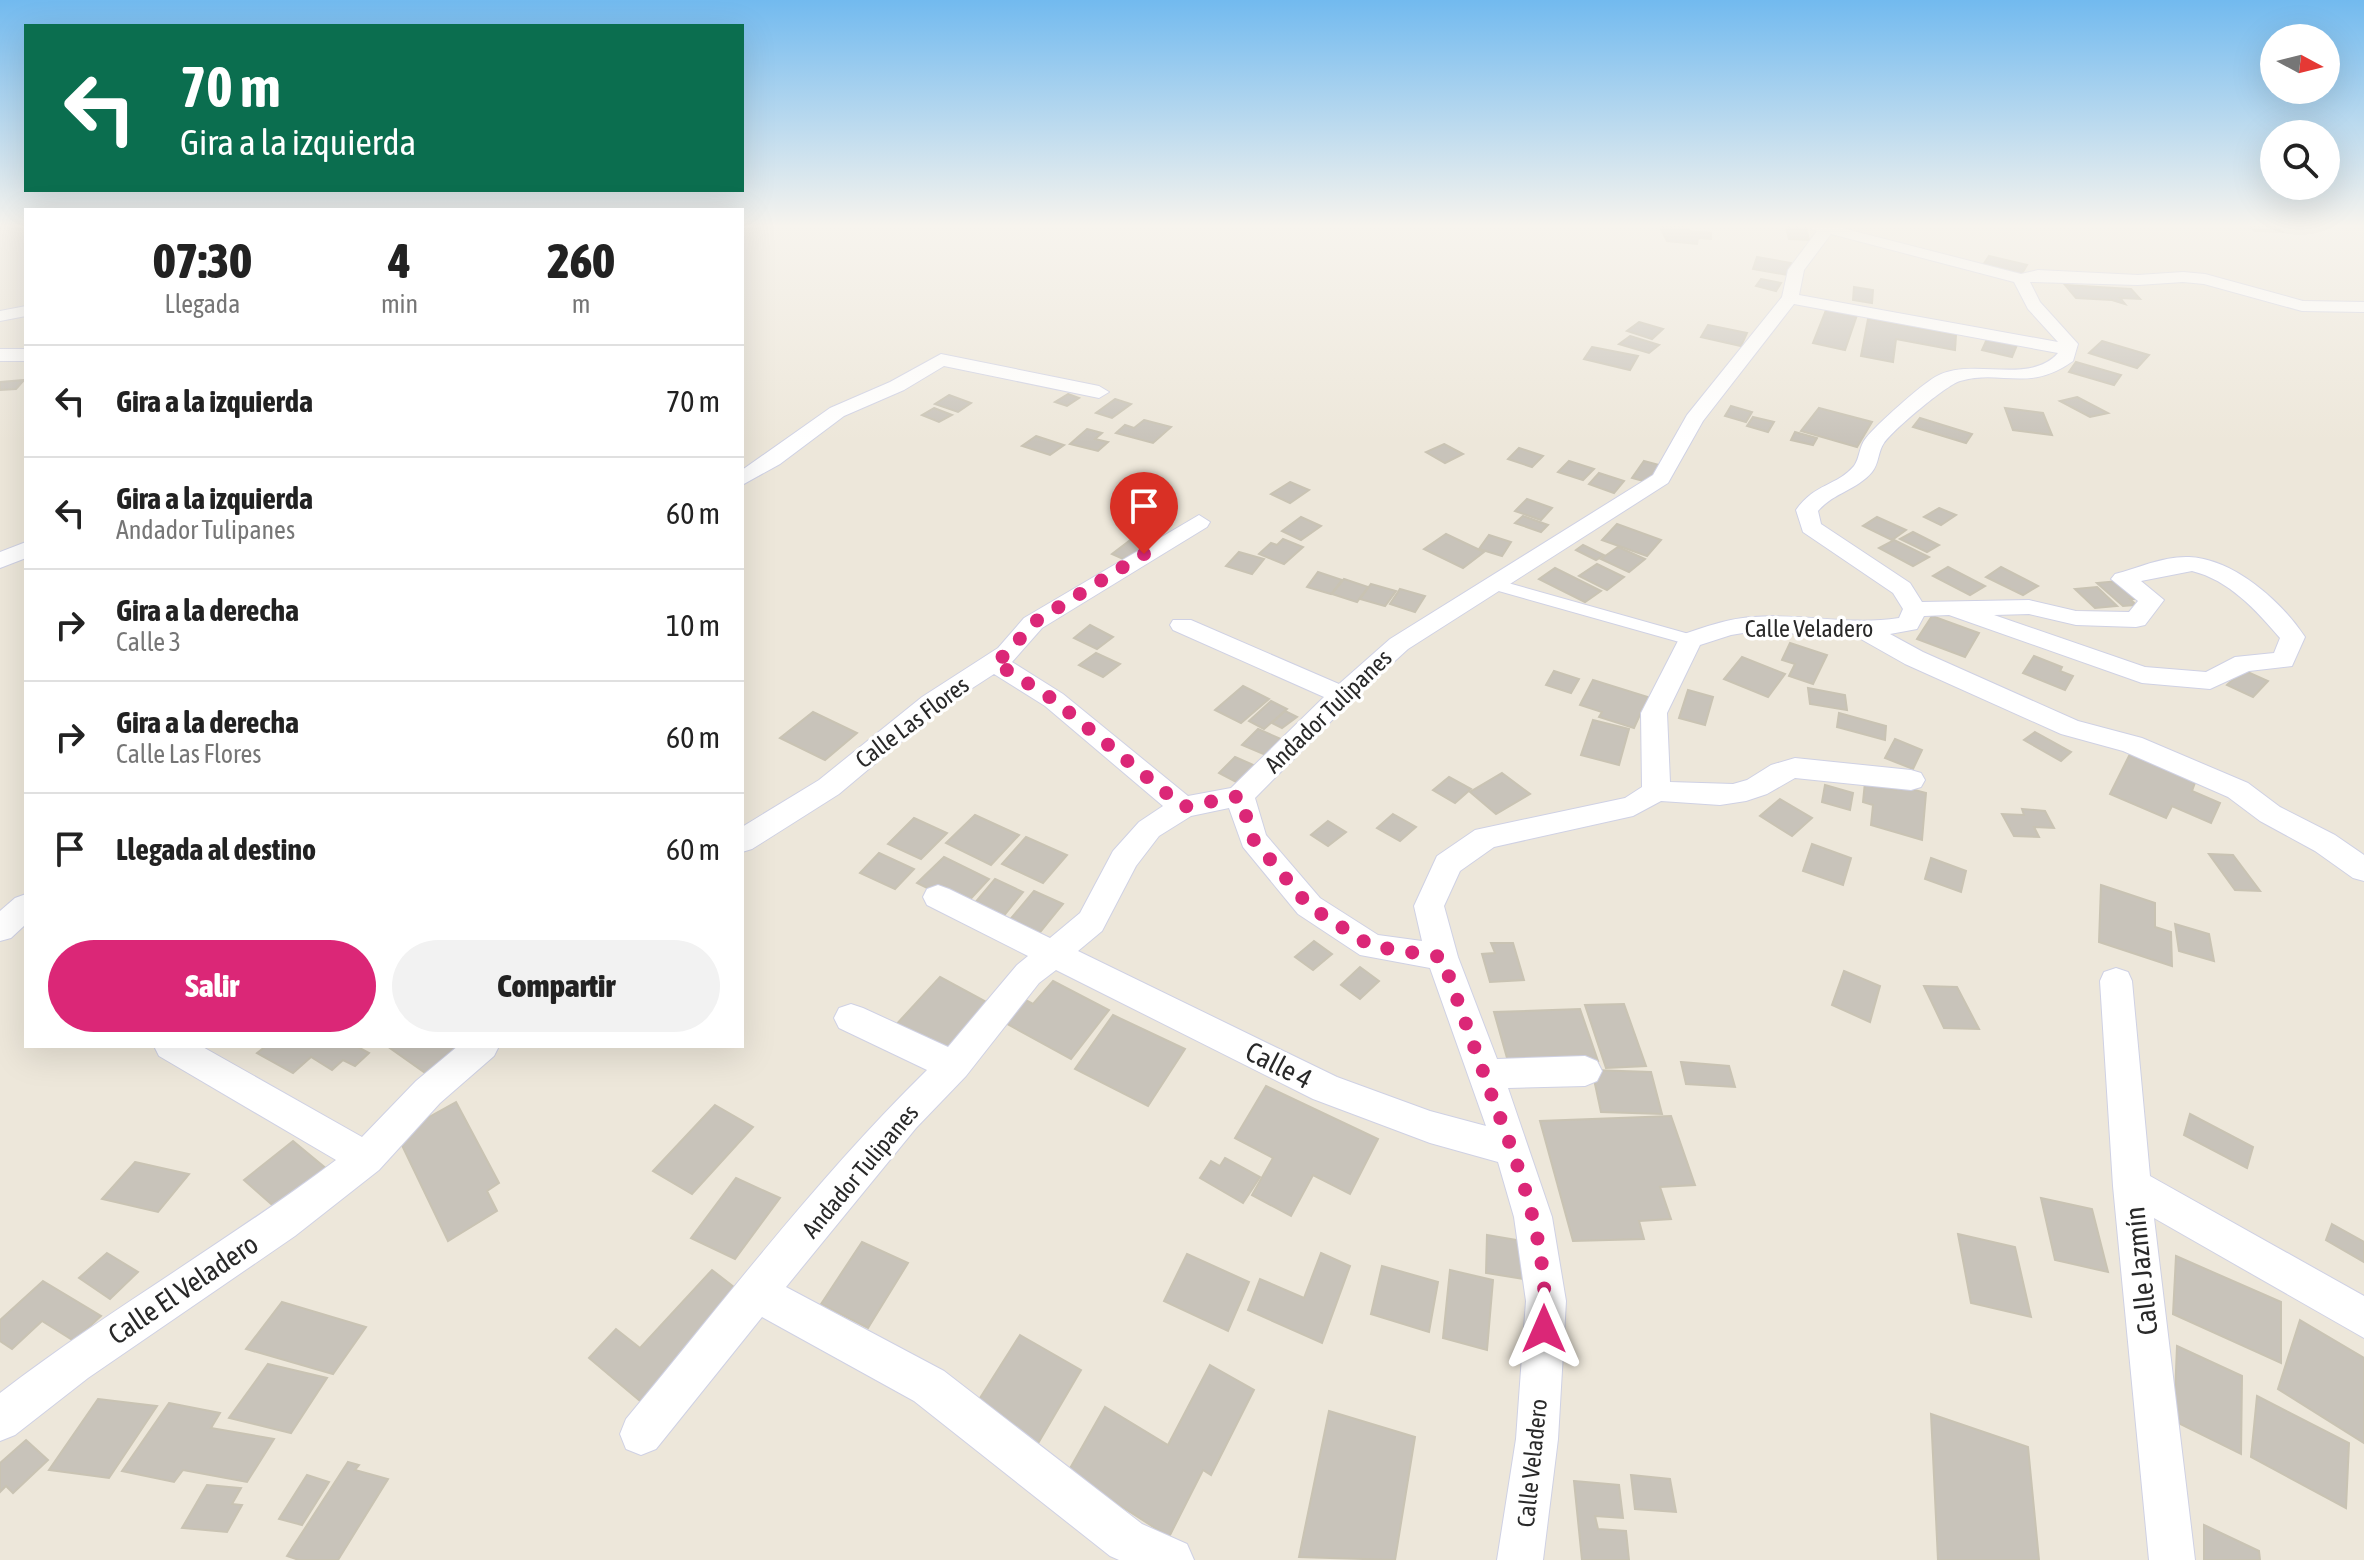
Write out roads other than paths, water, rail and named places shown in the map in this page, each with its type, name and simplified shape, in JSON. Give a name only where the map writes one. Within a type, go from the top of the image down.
[{"type":"street","points":[[1790,298],[2068,349]]},
{"type":"street","name":"Andador Tulipanes","points":[[641,1434],[894,1129],[954,1066],[1028,974],[1091,922],[1124,859],[1149,829],[1183,807],[1240,796],[1342,695],[1399,644],[1661,479],[1694,419],[1790,298]]},
{"type":"street","points":[[1951,608],[2142,675],[2210,681],[2244,663],[2283,660],[2293,637],[2266,606],[2228,576],[2190,563],[2123,579],[2152,600],[2136,620],[2076,618],[2029,607],[1951,608],[1915,609],[1902,588],[1811,527],[1807,510],[1821,494],[1848,482],[1865,467],[1873,442],[1942,381],[1963,374],[2048,370],[2066,357],[2069,344],[2057,327],[2026,298]]},
{"type":"street","points":[[2273,298],[2302,306],[2364,307]]},
{"type":"street","points":[[0,316],[24,311]]},
{"type":"street","points":[[0,355],[24,355]]},
{"type":"street","points":[[744,478],[837,412],[897,386],[941,360],[1099,392]]},
{"type":"street","name":"Calle Las Flores","points":[[744,840],[829,787],[931,703],[1007,654],[1033,623],[1199,522]]},
{"type":"street","points":[[0,561],[24,550]]},
{"type":"street","points":[[1494,584],[1690,640],[1654,713],[1656,791],[1733,794],[1758,787],[1776,771],[1795,768],[1911,780]]},
{"type":"street","name":"Calle Veladero","points":[[1690,640],[1727,628],[1755,624],[1865,631],[1908,624],[1915,609]]},
{"type":"street","points":[[1182,625],[1342,695]]},
{"type":"street","points":[[1865,631],[1914,658],[2070,728],[2132,744],[2238,790],[2270,814],[2325,843],[2364,870]]},
{"type":"street","points":[[994,662],[1054,700],[1183,807]]},
{"type":"street","name":"Calle Veladero","points":[[1520,1560],[1537,1439],[1546,1301],[1533,1217],[1513,1150],[1442,957],[1429,906],[1448,864],[1485,838],[1633,806],[1656,791]]},
{"type":"street","points":[[1240,796],[1253,839],[1309,906],[1371,946],[1442,957]]},
{"type":"street","name":"Calle 4","points":[[938,897],[1057,953],[1325,1088],[1430,1127],[1513,1150]]},
{"type":"street","points":[[0,929],[24,908]]},
{"type":"street","name":"Calle Jazmín","points":[[2116,981],[2132,1186],[2172,1560]]},
{"type":"street","points":[[851,1018],[954,1066]]},
{"type":"street","points":[[174,1048],[366,1158],[428,1092],[480,1048]]},
{"type":"street","points":[[1484,1074],[1585,1071]]},
{"type":"street","name":"Calle El Veladero","points":[[0,1420],[73,1363],[282,1223],[366,1158]]},
{"type":"street","points":[[2132,1186],[2262,1257],[2364,1318]]},
{"type":"street","points":[[758,1294],[929,1386],[1126,1540],[1171,1560]]}]
